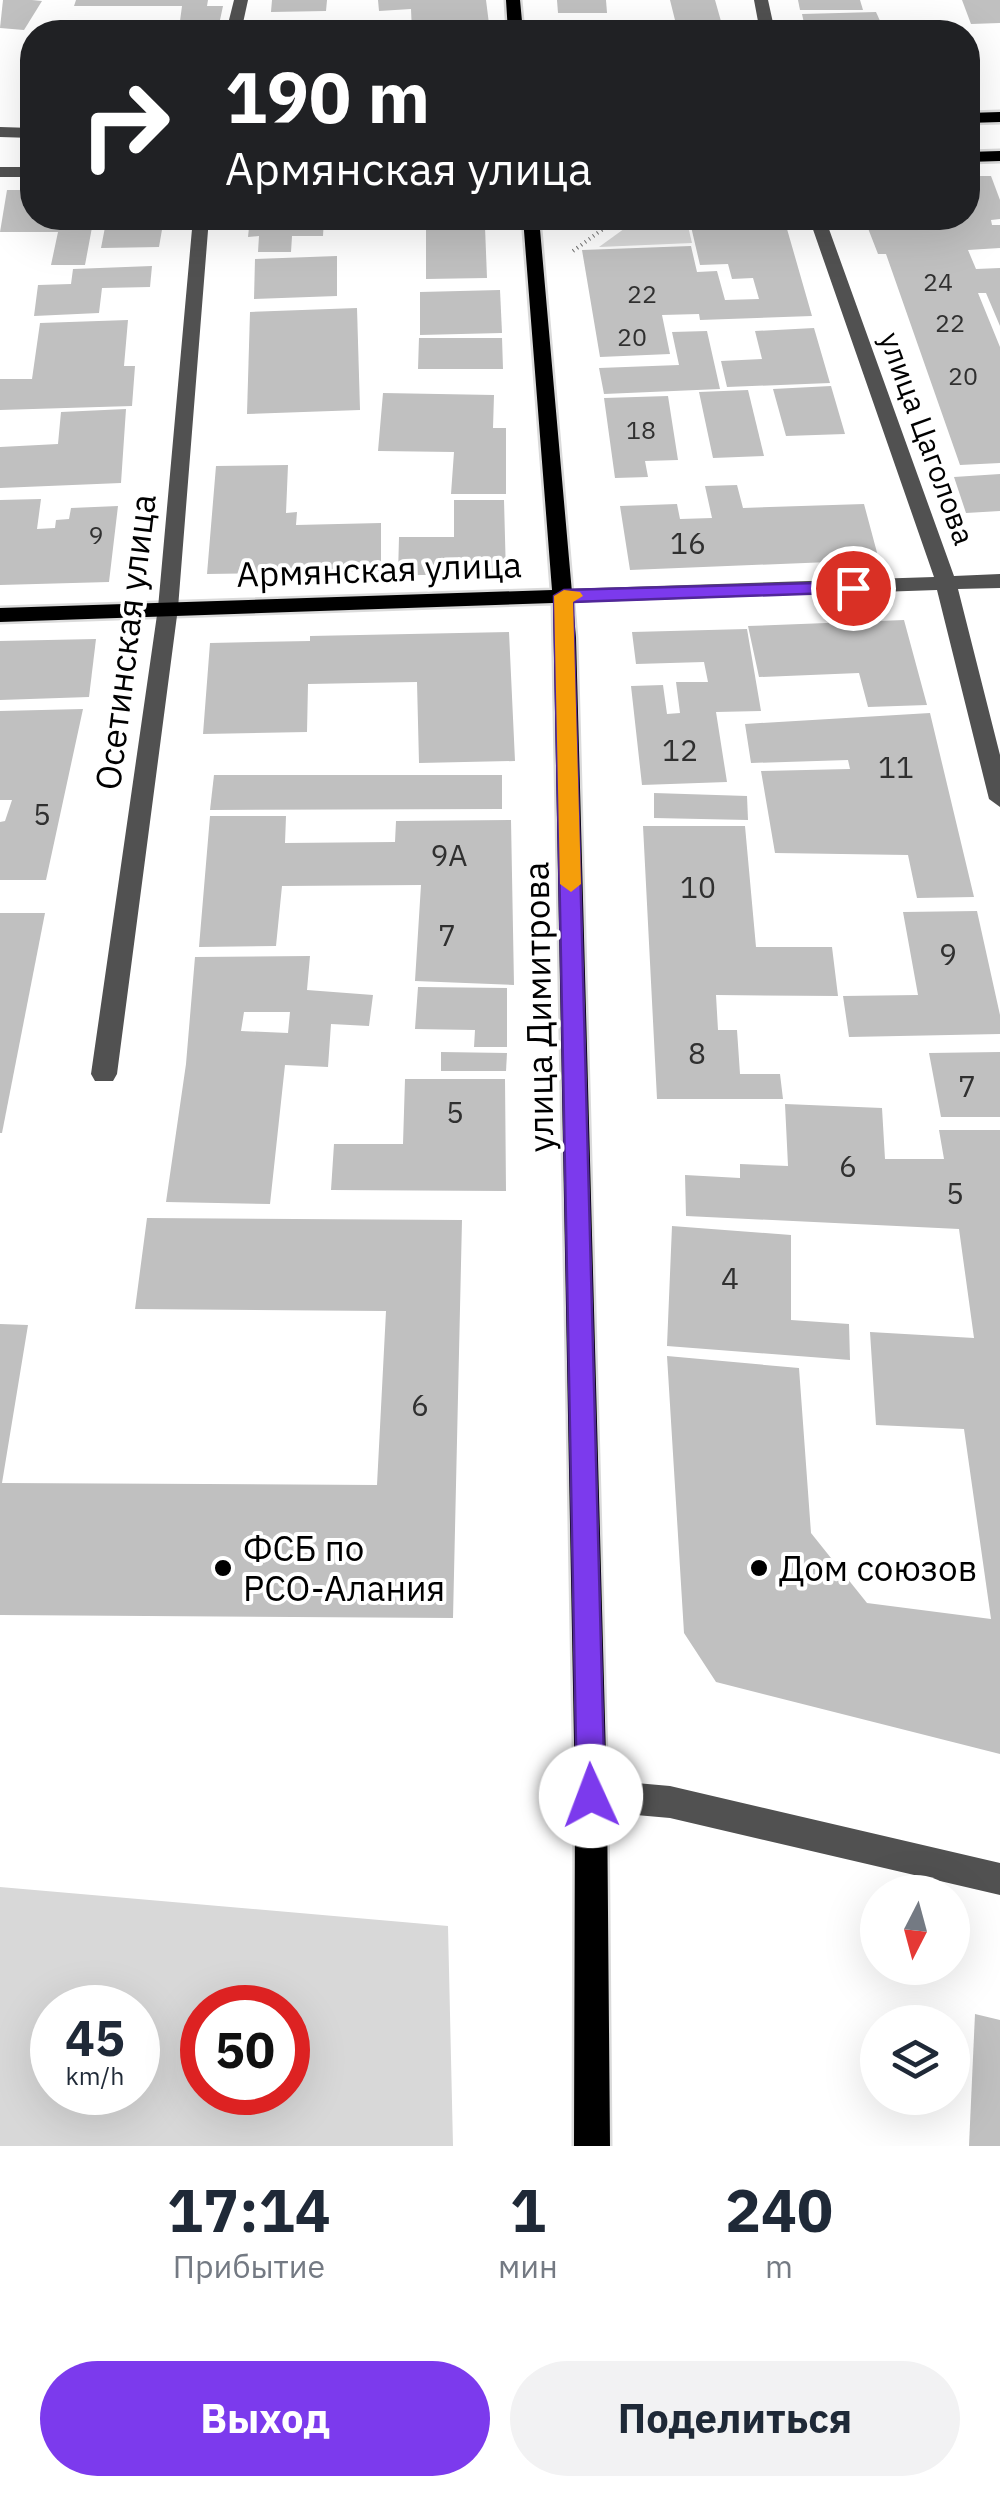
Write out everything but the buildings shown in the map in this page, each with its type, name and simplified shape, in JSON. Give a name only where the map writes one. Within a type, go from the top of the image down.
[{"type":"main road","name":"улица Димитрова","points":[[532,230],[564,596],[591,1796],[592,2146]]},
{"type":"main road","name":"Армянская улица","points":[[0,615],[564,596]]},
{"type":"street","name":"Осетинская улица","points":[[104,1074],[168,608],[200,230]]},
{"type":"street","name":"улица Цаголова","points":[[821,230],[948,585],[1000,799]]},
{"type":"street","name":"Армянская улица","points":[[564,596],[1000,581]]},
{"type":"street","points":[[591,1796],[670,1802],[1000,1879]]},
{"type":"path","points":[[572,251],[601,230]]},
{"type":"shaded area","points":[[622,230],[689,230],[692,243],[599,247]]},
{"type":"shaded area","points":[[0,1887],[448,1926],[453,2146],[0,2146]]},
{"type":"slow traffic","points":[[571,884],[564,596],[574,596]]},
{"type":"place","name":"ФСБ по РСО-Алания","points":[[223,1568]]},
{"type":"place","name":"Дом союзов","points":[[759,1568]]},
{"type":"route","points":[[591,1796],[564,596],[853,588]]}]
